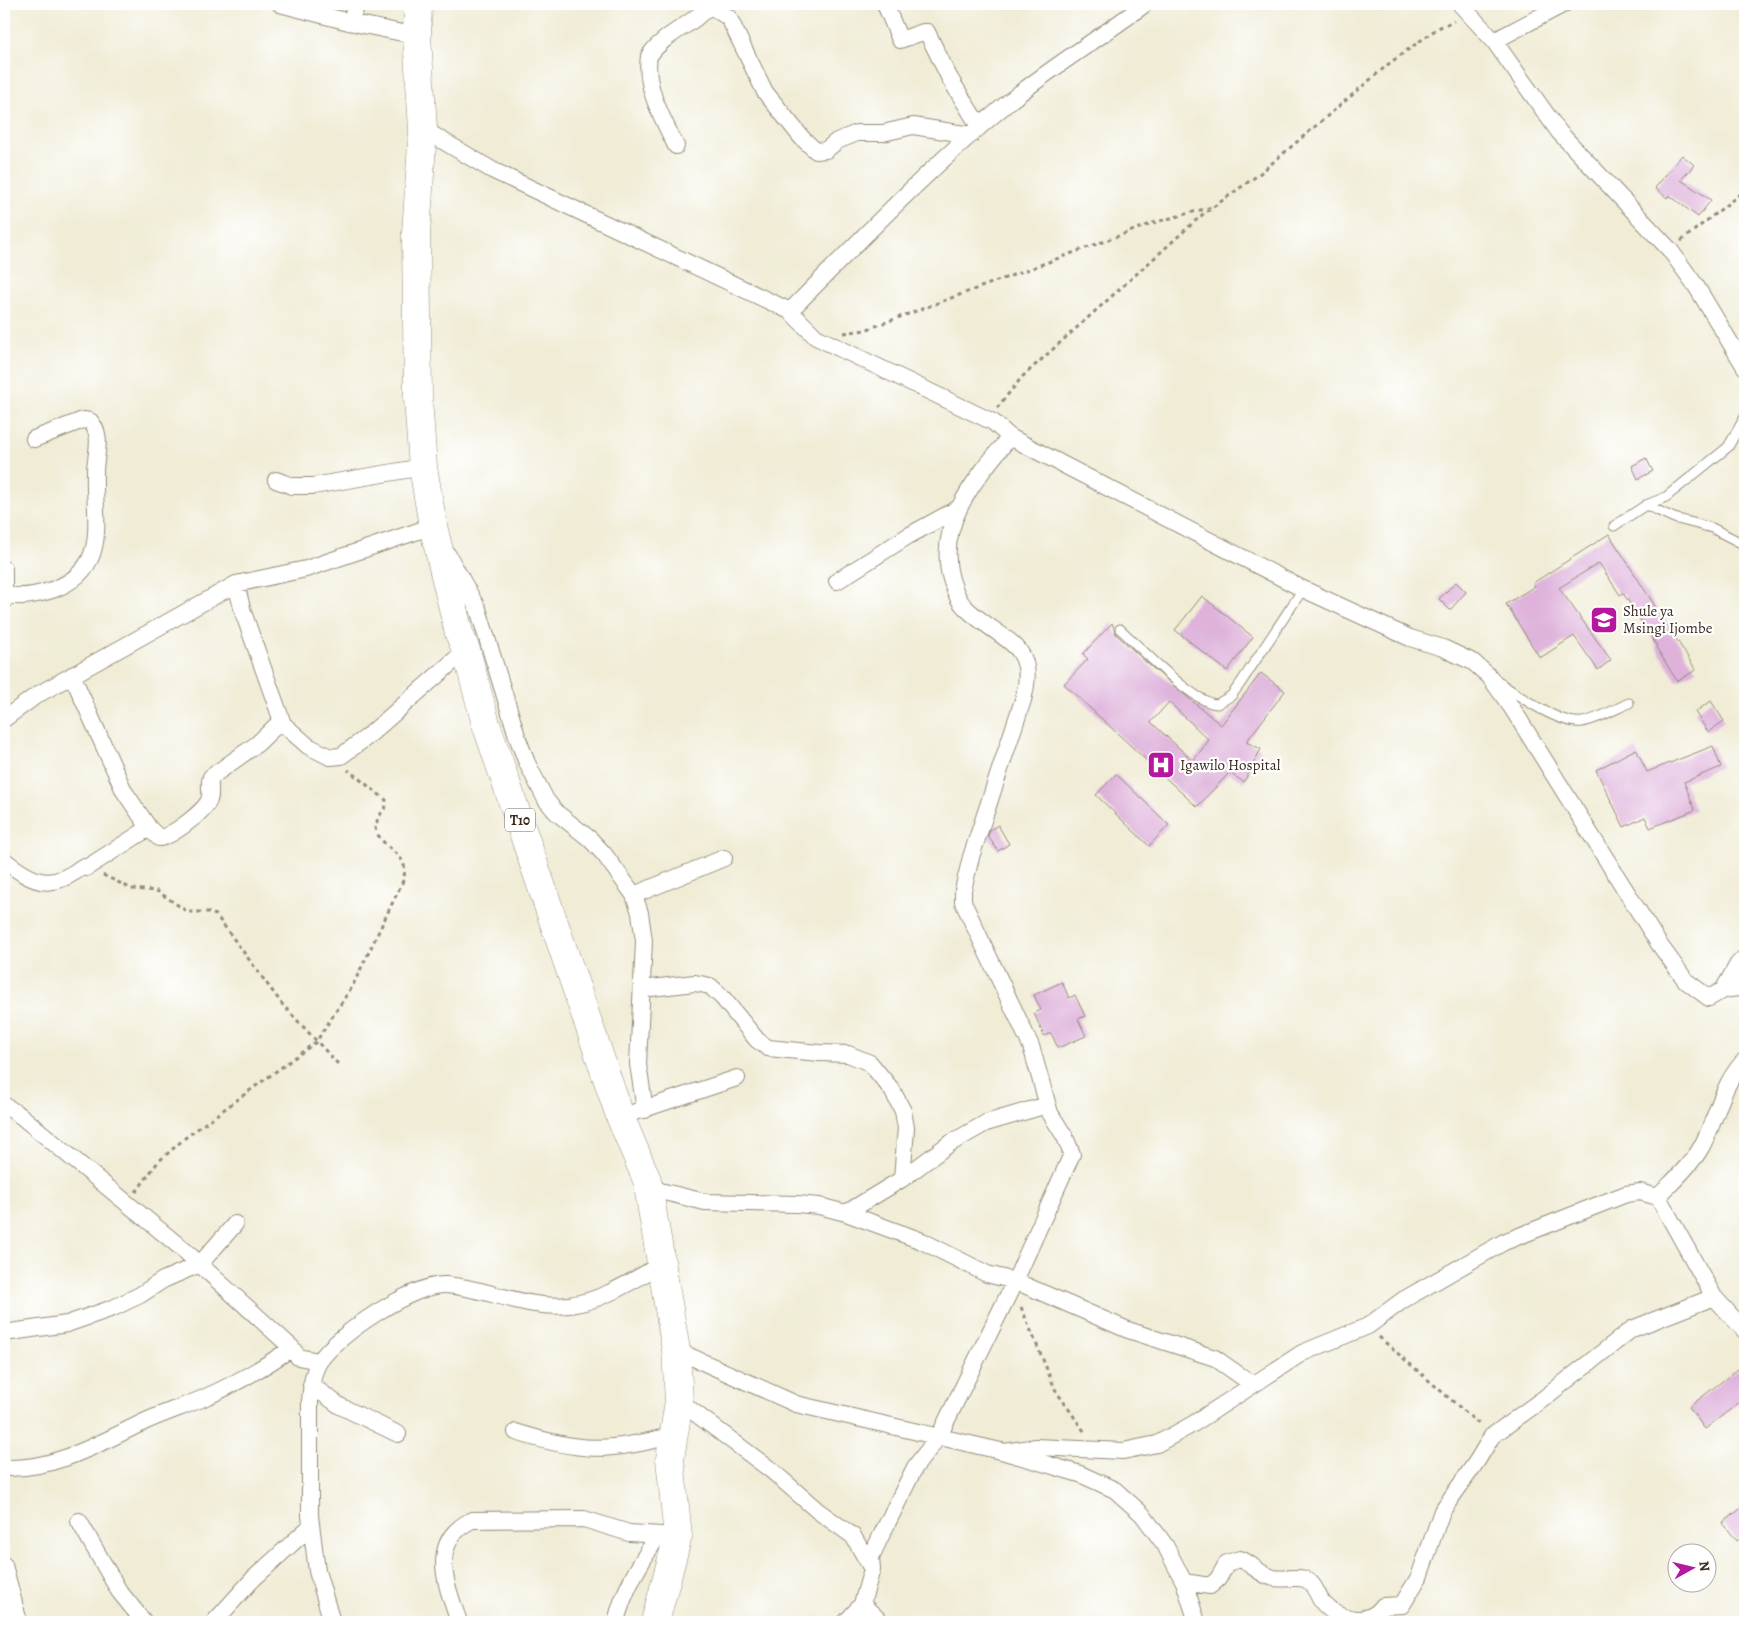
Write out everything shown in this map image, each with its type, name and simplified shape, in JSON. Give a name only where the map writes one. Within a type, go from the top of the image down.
[{"type":"highway","name":"T10","points":[[418,4],[417,36],[423,129],[416,234],[418,399],[423,467],[433,526],[459,633],[466,650],[486,724],[632,1113],[646,1180],[676,1350],[679,1400],[670,1459],[668,1536],[655,1622]]},
{"type":"street","points":[[280,4],[349,22],[417,36]]},
{"type":"street","points":[[349,22],[358,4]]},
{"type":"street","points":[[676,146],[656,103],[649,74],[648,56],[658,44],[695,20],[710,4],[729,18],[765,92],[802,138],[816,151],[826,150],[837,141],[857,133],[883,133],[913,126],[971,135]]},
{"type":"street","points":[[885,4],[900,40],[920,32],[927,32],[949,76],[974,118],[985,122]]},
{"type":"street","points":[[790,311],[882,218],[985,122],[1036,81],[1105,35],[1145,4]]},
{"type":"street","points":[[1494,41],[1564,4]]},
{"type":"street","points":[[1465,10],[1494,41],[1559,132],[1670,250],[1696,286],[1745,367]]},
{"type":"street","points":[[423,129],[492,170],[790,311],[816,337],[994,422],[1010,437],[1303,589],[1410,638],[1458,654],[1473,662],[1490,676],[1576,809],[1659,944],[1680,974],[1686,981],[1710,998],[1723,990],[1745,987]]},
{"type":"street","points":[[4,569],[4,597],[39,594],[73,581],[85,568],[94,544],[98,522],[95,472],[98,440],[94,427],[90,421],[83,420],[34,439]]},
{"type":"street","points":[[846,1622],[862,1604],[872,1569],[871,1557],[915,1467],[939,1436],[1015,1281],[1072,1154],[1047,1105],[1031,1046],[963,902],[963,890],[971,857],[1023,700],[1027,676],[1019,650],[981,622],[962,604],[957,596],[948,566],[946,546],[948,534],[959,508],[991,459],[1010,437]]},
{"type":"street","points":[[276,480],[292,486],[313,486],[423,467]]},
{"type":"street","points":[[837,581],[959,508]]},
{"type":"street","points":[[4,719],[37,695],[236,584],[306,569],[433,526],[478,609],[518,739],[527,763],[546,800],[557,813],[590,839],[604,854],[634,895],[640,913],[644,941],[638,1064],[632,1113],[737,1078]]},
{"type":"street","points":[[236,584],[243,612],[281,720],[290,732],[308,746],[334,758],[347,753],[367,737],[466,650]]},
{"type":"street","points":[[72,675],[124,791],[157,838],[164,838],[208,803],[210,798],[209,782],[213,774],[258,744],[281,720]]},
{"type":"street","points":[[4,860],[25,876],[47,883],[69,877],[82,867],[86,868],[149,828]]},
{"type":"street","points":[[634,895],[724,858]]},
{"type":"street","points":[[1723,990],[1745,956]]},
{"type":"street","points":[[642,989],[695,983],[710,986],[722,997],[757,1040],[768,1048],[819,1054],[848,1054],[870,1063],[892,1090],[903,1112],[906,1128],[902,1179]]},
{"type":"street","points":[[1658,1197],[1698,1152],[1716,1117],[1728,1082],[1745,1060]]},
{"type":"street","points":[[4,1105],[21,1116],[200,1264],[292,1348],[298,1356],[319,1361]]},
{"type":"street","points":[[846,1213],[902,1179],[949,1144],[986,1124],[1047,1105]]},
{"type":"street","points":[[646,1180],[660,1191],[705,1202],[797,1204],[819,1206],[846,1213],[922,1241],[987,1274],[1015,1281],[1128,1330],[1214,1358],[1252,1384]]},
{"type":"street","points":[[1005,1452],[1036,1447],[1122,1451],[1157,1444],[1194,1424],[1252,1384],[1302,1353],[1368,1326],[1403,1300],[1504,1242],[1626,1194],[1640,1192],[1658,1197],[1714,1297],[1745,1330]]},
{"type":"street","points":[[4,1334],[81,1320],[113,1308],[140,1295],[163,1280],[200,1264],[235,1224]]},
{"type":"street","points":[[332,1622],[317,1571],[311,1526],[311,1385],[319,1361],[349,1332],[385,1308],[427,1287],[456,1286],[507,1299],[566,1305],[600,1297],[662,1264]]},
{"type":"street","points":[[1184,1582],[1210,1586],[1218,1579],[1228,1562],[1240,1559],[1264,1575],[1274,1578],[1304,1579],[1314,1588],[1326,1606],[1345,1617],[1369,1619],[1375,1616],[1383,1606],[1402,1606],[1419,1577],[1442,1511],[1492,1436],[1543,1400],[1632,1329],[1714,1297]]},
{"type":"street","points":[[4,1468],[20,1469],[44,1464],[88,1449],[231,1385],[268,1365],[292,1348]]},
{"type":"street","points":[[676,1350],[796,1404],[839,1416],[939,1436],[1005,1452],[1080,1474],[1115,1490],[1142,1514],[1165,1545],[1184,1582],[1197,1622]]},
{"type":"street","points":[[311,1385],[340,1406],[398,1434]]},
{"type":"street","points":[[679,1400],[771,1470],[818,1511],[853,1536],[872,1569]]},
{"type":"street","points":[[516,1432],[570,1447],[602,1450],[640,1444],[673,1435]]},
{"type":"street","points":[[459,1622],[443,1572],[442,1561],[453,1535],[472,1520],[584,1519],[628,1533],[668,1536]]},
{"type":"street","points":[[79,1521],[119,1591],[144,1622]]},
{"type":"street","points":[[214,1622],[253,1579],[311,1526]]},
{"type":"street","points":[[616,1622],[620,1606],[637,1570],[668,1536]]},
{"type":"street","points":[[4,1565],[19,1622]]},
{"type":"street","points":[[862,1604],[881,1622]]},
{"type":"lane","points":[[1614,526],[1646,505],[1666,497],[1728,447],[1745,417]]},
{"type":"lane","points":[[1646,505],[1674,518],[1712,528],[1745,545]]},
{"type":"lane","points":[[1120,628],[1182,685],[1205,702],[1217,704],[1231,696],[1240,684],[1303,589]]},
{"type":"lane","points":[[1490,676],[1530,704],[1567,721],[1583,722],[1629,703]]},
{"type":"path","points":[[994,422],[999,404],[1022,377],[1212,207],[1258,175],[1391,62],[1465,10]]},
{"type":"path","points":[[1670,250],[1745,190]]},
{"type":"path","points":[[816,337],[865,330],[1156,222],[1212,207]]},
{"type":"path","points":[[128,1205],[148,1175],[169,1152],[199,1127],[316,1042],[353,985],[405,875],[404,865],[399,855],[382,840],[375,828],[378,818],[386,806],[386,800],[334,758]]},
{"type":"path","points":[[82,867],[98,871],[114,882],[132,889],[157,891],[188,912],[214,913],[282,1004],[338,1064]]},
{"type":"path","points":[[1015,1281],[1021,1308],[1056,1391],[1100,1450]]},
{"type":"path","points":[[1368,1326],[1492,1436]]},
{"type":"building","points":[[1682,155],[1694,165],[1681,180],[1711,200],[1698,217],[1669,195],[1667,198],[1655,188]]},
{"type":"building","points":[[1646,458],[1653,471],[1638,479],[1632,466]]},
{"type":"building","points":[[1609,534],[1696,670],[1677,681],[1623,593],[1620,595],[1599,563],[1559,588],[1611,660],[1598,670],[1574,636],[1540,658],[1506,604],[1535,586],[1533,583]]},
{"type":"building","points":[[1456,582],[1466,592],[1450,610],[1439,599]]},
{"type":"building","points":[[1202,596],[1253,637],[1227,671],[1175,630]]},
{"type":"building","points":[[1112,623],[1116,634],[1148,664],[1221,725],[1261,673],[1285,691],[1246,742],[1261,749],[1244,782],[1229,773],[1197,807],[1064,684],[1088,659],[1083,654]],"holes":[[[1169,702],[1209,740],[1193,761],[1151,722]]]},
{"type":"building","points":[[1711,701],[1724,721],[1708,732],[1695,712]]},
{"type":"building","points":[[1713,746],[1721,767],[1684,782],[1695,810],[1650,828],[1645,817],[1624,827],[1596,770],[1636,749],[1647,772]]},
{"type":"building","points":[[1116,774],[1169,825],[1149,846],[1096,795]]},
{"type":"building","points":[[998,825],[1009,844],[998,851],[988,836],[990,830]]},
{"type":"building","points":[[1062,982],[1069,998],[1075,995],[1085,1016],[1078,1019],[1086,1036],[1058,1048],[1051,1033],[1044,1036],[1034,1013],[1041,1010],[1034,995]]},
{"type":"building","points":[[1738,1369],[1745,1378],[1745,1398],[1705,1429],[1689,1407]]},
{"type":"building","points":[[1745,1505],[1745,1535],[1737,1541],[1723,1523]]},
{"type":"place","name":"Shule ya Msingi Ijombe","points":[[1604,620]]},
{"type":"place","name":"Igawilo Hospital","points":[[1161,765]]}]
